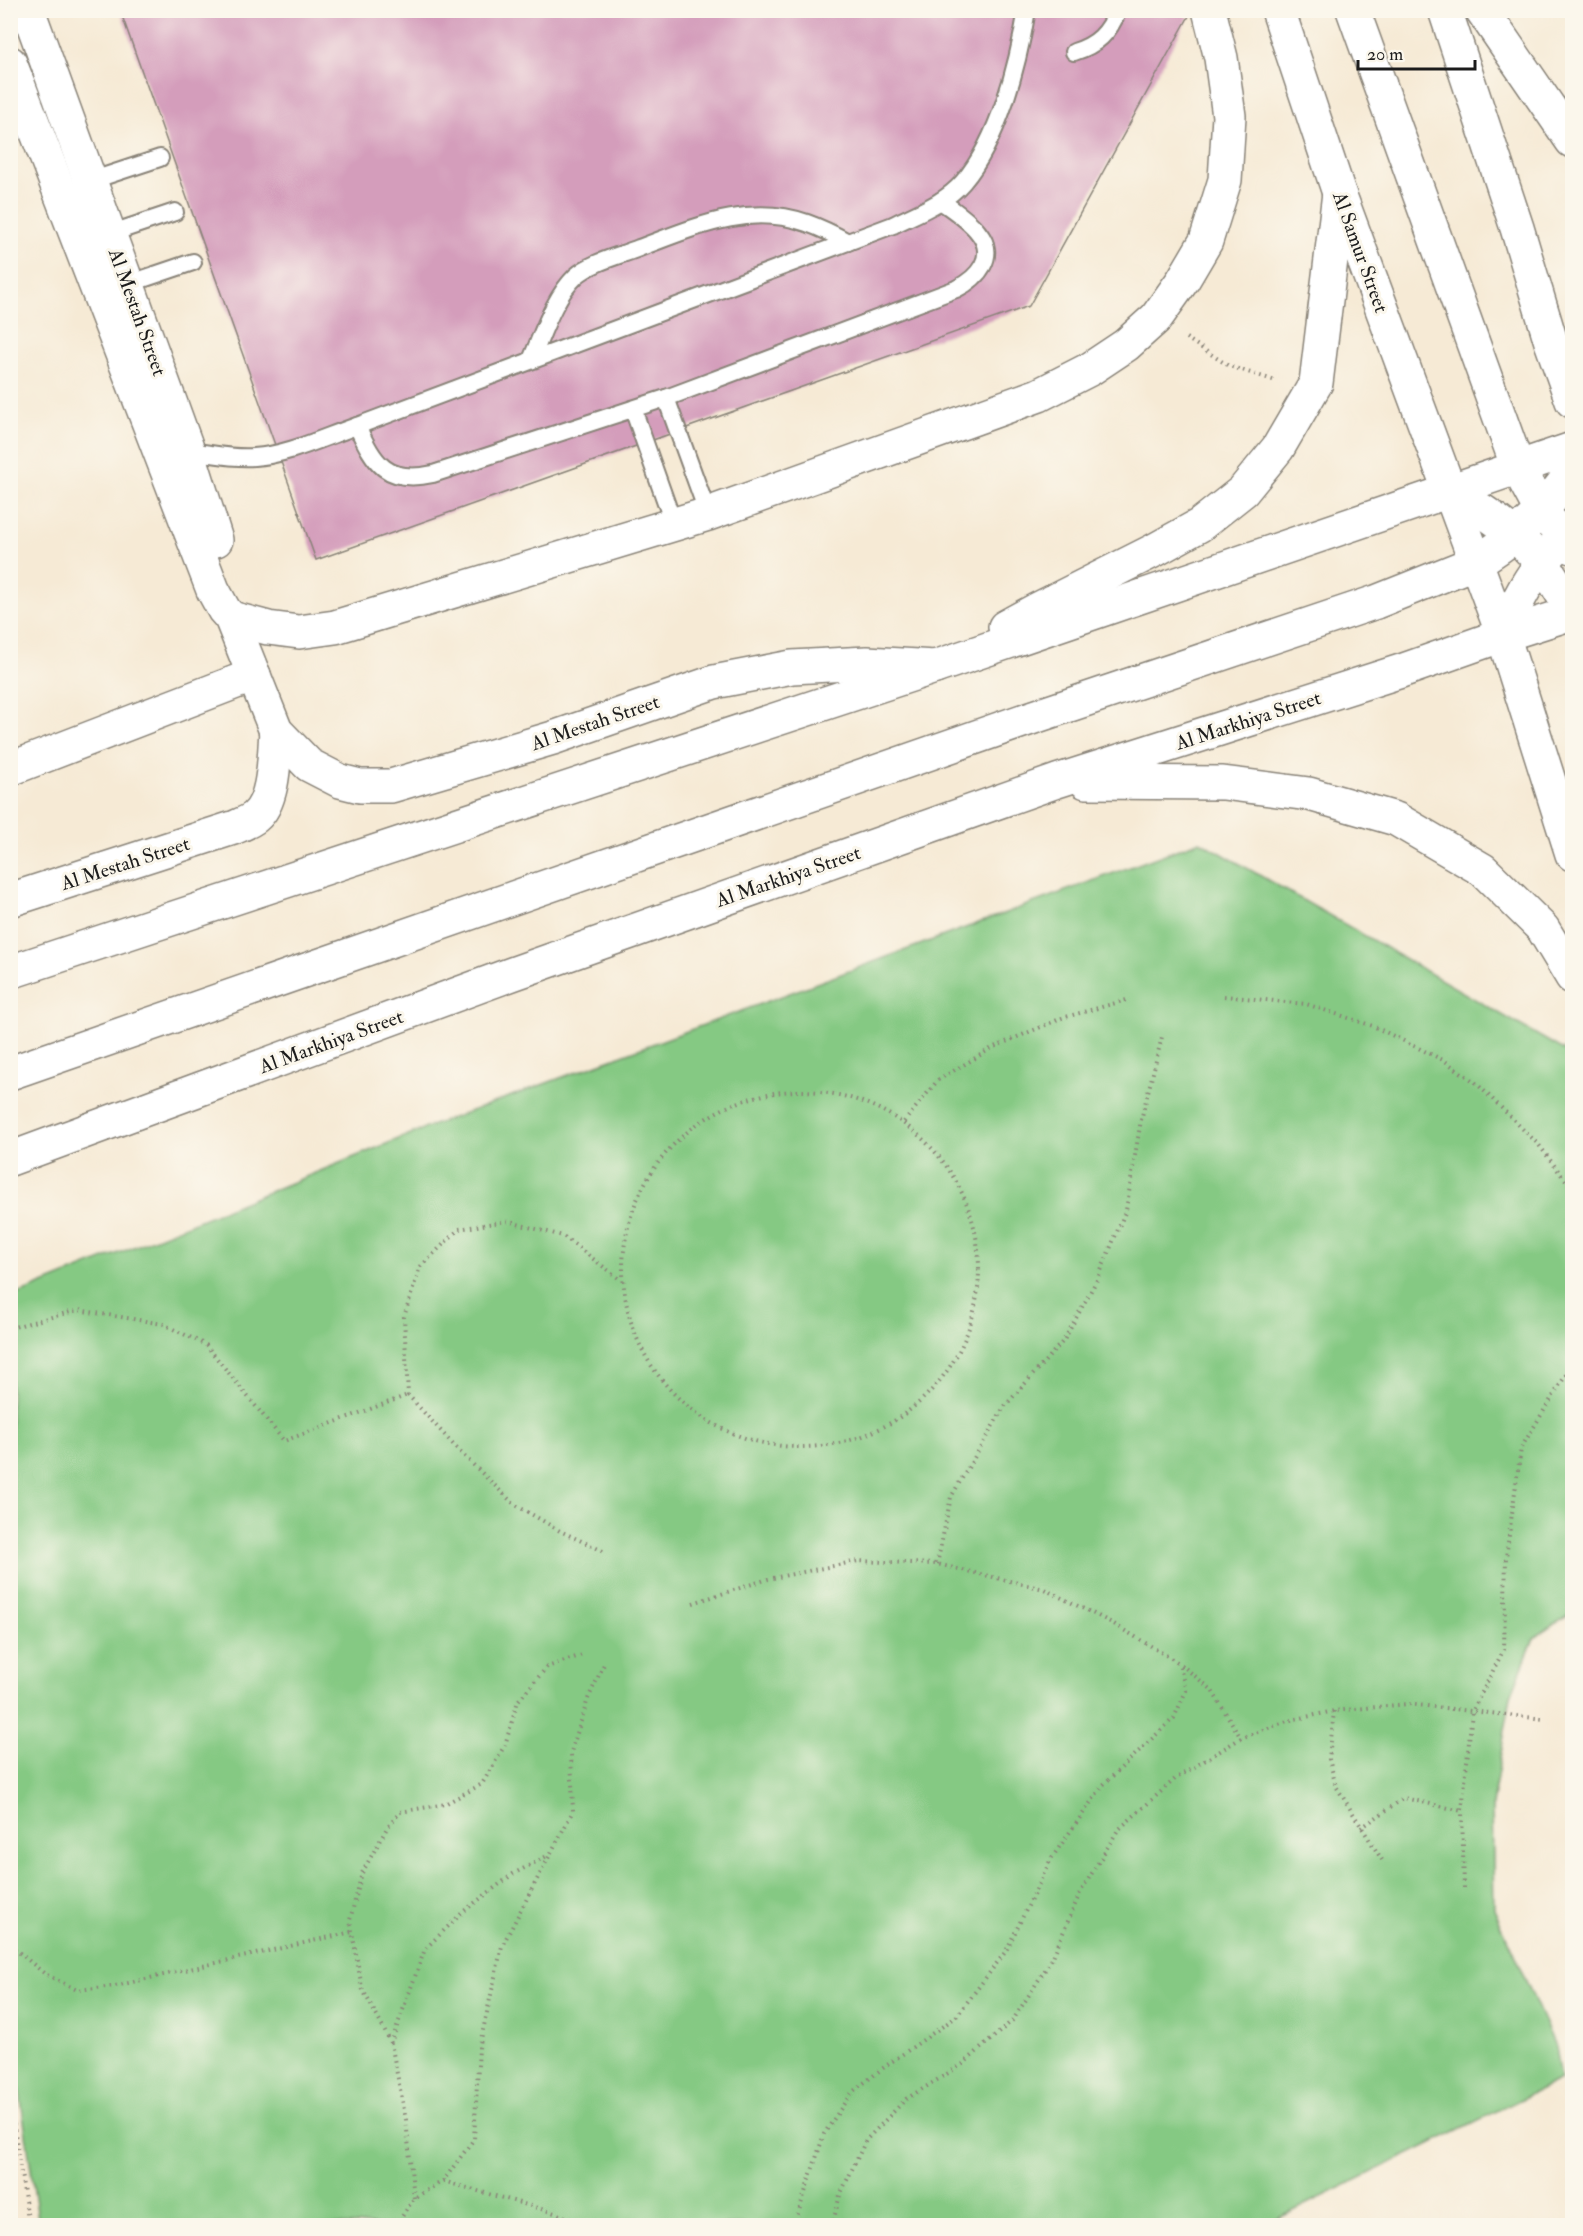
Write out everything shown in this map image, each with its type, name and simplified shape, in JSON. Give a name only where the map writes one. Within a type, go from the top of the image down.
[{"type":"main road","name":"Al Mestah Street","points":[[28,10],[128,284],[176,455]]},
{"type":"main road","points":[[231,618],[268,628],[298,632],[336,627],[708,514],[1039,395],[1090,369],[1126,345],[1156,318],[1183,280],[1206,241],[1225,180],[1229,116],[1221,58],[1209,10]]},
{"type":"main road","name":"Al Samur Street","points":[[1278,10],[1339,193],[1503,634],[1572,854]]},
{"type":"main road","points":[[1353,10],[1518,468],[1541,511],[1563,545],[1560,586],[1572,613]]},
{"type":"main road","points":[[1444,10],[1572,401]]},
{"type":"main road","points":[[1482,10],[1572,141]]},
{"type":"main road","name":"Al Mestah Street","points":[[10,63],[229,584],[232,597],[231,618],[276,731],[309,765],[323,774],[360,786],[391,786],[553,738],[714,682],[792,667],[867,663],[935,667]]},
{"type":"main road","points":[[935,667],[1038,609],[1200,525],[1243,491],[1278,448],[1316,383],[1339,193]]},
{"type":"main road","points":[[10,972],[935,667],[1572,449]]},
{"type":"main road","points":[[10,1073],[1031,718],[1376,602],[1476,562],[1515,535],[1541,511],[1572,471]]},
{"type":"main road","points":[[1450,492],[1473,504],[1515,535],[1563,545]]},
{"type":"main road","points":[[1503,634],[1520,597],[1563,545]]},
{"type":"main road","name":"Al Markhiya Street","points":[[10,1160],[512,974],[1057,781],[1401,671],[1503,634],[1572,613]]},
{"type":"main road","points":[[10,769],[254,675]]},
{"type":"main road","name":"Al Mestah Street","points":[[10,900],[233,828],[255,817],[265,804],[271,781],[276,731]]},
{"type":"main road","points":[[1057,781],[1223,783],[1309,794],[1396,819],[1483,870],[1543,929],[1572,977]]},
{"type":"lane","points":[[176,455],[231,457],[267,455],[357,426],[849,242],[893,225],[941,201],[963,182],[982,154],[1018,62],[1027,10]]},
{"type":"lane","points":[[1074,52],[1091,47],[1112,26],[1118,10]]},
{"type":"lane","points":[[90,181],[160,158]]},
{"type":"lane","points":[[357,426],[368,449],[379,464],[395,474],[414,478],[433,474],[666,398],[967,284],[977,276],[983,266],[986,254],[984,241],[978,231],[941,201]]},
{"type":"lane","points":[[109,234],[174,212]]},
{"type":"lane","points":[[531,360],[563,292],[577,276],[596,265],[670,237],[711,222],[740,215],[767,215],[805,222],[849,242]]},
{"type":"lane","points":[[128,284],[194,262]]},
{"type":"lane","points":[[666,398],[708,514]]},
{"type":"lane","points":[[633,409],[675,525]]},
{"type":"path","points":[[1156,318],[1229,366],[1270,381],[1316,383]]},
{"type":"path","points":[[1224,996],[1306,1004],[1373,1026],[1445,1061],[1475,1082],[1539,1145],[1572,1189]]},
{"type":"path","points":[[904,1122],[938,1080],[993,1047],[1062,1018],[1130,999]]},
{"type":"path","points":[[937,1564],[951,1497],[1004,1407],[1064,1340],[1098,1278],[1126,1210],[1141,1120],[1163,1033]]},
{"type":"path","points":[[816,1090],[858,1099],[904,1122],[939,1154],[968,1204],[980,1265],[973,1317],[951,1366],[914,1406],[865,1436],[797,1448],[747,1439],[693,1413],[661,1381],[632,1330],[621,1281],[627,1222],[651,1172],[691,1128],[749,1098],[816,1090]]},
{"type":"path","points":[[603,1551],[560,1531],[514,1504],[462,1454],[408,1395],[404,1317],[420,1267],[459,1229],[506,1221],[563,1236],[621,1281]]},
{"type":"path","points":[[10,1328],[78,1310],[163,1324],[206,1345],[284,1441],[408,1395]]},
{"type":"path","points":[[1464,1888],[1462,1811],[1472,1712],[1504,1649],[1506,1557],[1521,1448],[1572,1365]]},
{"type":"path","points":[[693,1603],[768,1579],[858,1561],[937,1564],[1044,1589],[1112,1623],[1179,1663],[1211,1689],[1241,1738]]},
{"type":"path","points":[[414,2198],[405,2120],[391,2043],[362,1988],[350,1920],[362,1873],[387,1828],[400,1812],[446,1804],[482,1784],[505,1746],[518,1701],[547,1667],[582,1655]]},
{"type":"path","points":[[396,2226],[414,2198],[443,2181],[474,2139],[479,2048],[502,1946],[573,1811],[571,1752],[588,1699],[605,1662]]},
{"type":"path","points":[[794,2226],[824,2134],[851,2093],[956,2017],[1006,1951],[1051,1859],[1103,1785],[1174,1718],[1186,1691],[1179,1663]]},
{"type":"path","points":[[832,2226],[840,2195],[866,2140],[906,2099],[963,2064],[1013,2020],[1052,1959],[1080,1893],[1118,1830],[1175,1779],[1241,1738],[1287,1721],[1334,1711],[1408,1704],[1544,1719]]},
{"type":"path","points":[[1334,1711],[1329,1759],[1336,1786],[1382,1860]]},
{"type":"path","points":[[1360,1828],[1404,1798],[1462,1811]]},
{"type":"path","points":[[391,2043],[425,1949],[464,1911],[513,1874],[549,1855]]},
{"type":"path","points":[[10,1945],[45,1974],[77,1990],[115,1986],[352,1932]]},
{"type":"path","points":[[10,2100],[29,2226]]},
{"type":"path","points":[[443,2181],[555,2213],[590,2226]]},
{"type":"green space","points":[[1200,841],[1572,1055],[1572,1613],[1534,1638],[1511,1696],[1492,1805],[1494,1909],[1555,2046],[1560,2080],[1265,2225],[39,2225],[10,2024],[11,1297],[428,1127]]},
{"type":"building","points":[[120,10],[1187,10],[1189,16],[1029,306],[316,560]]}]
